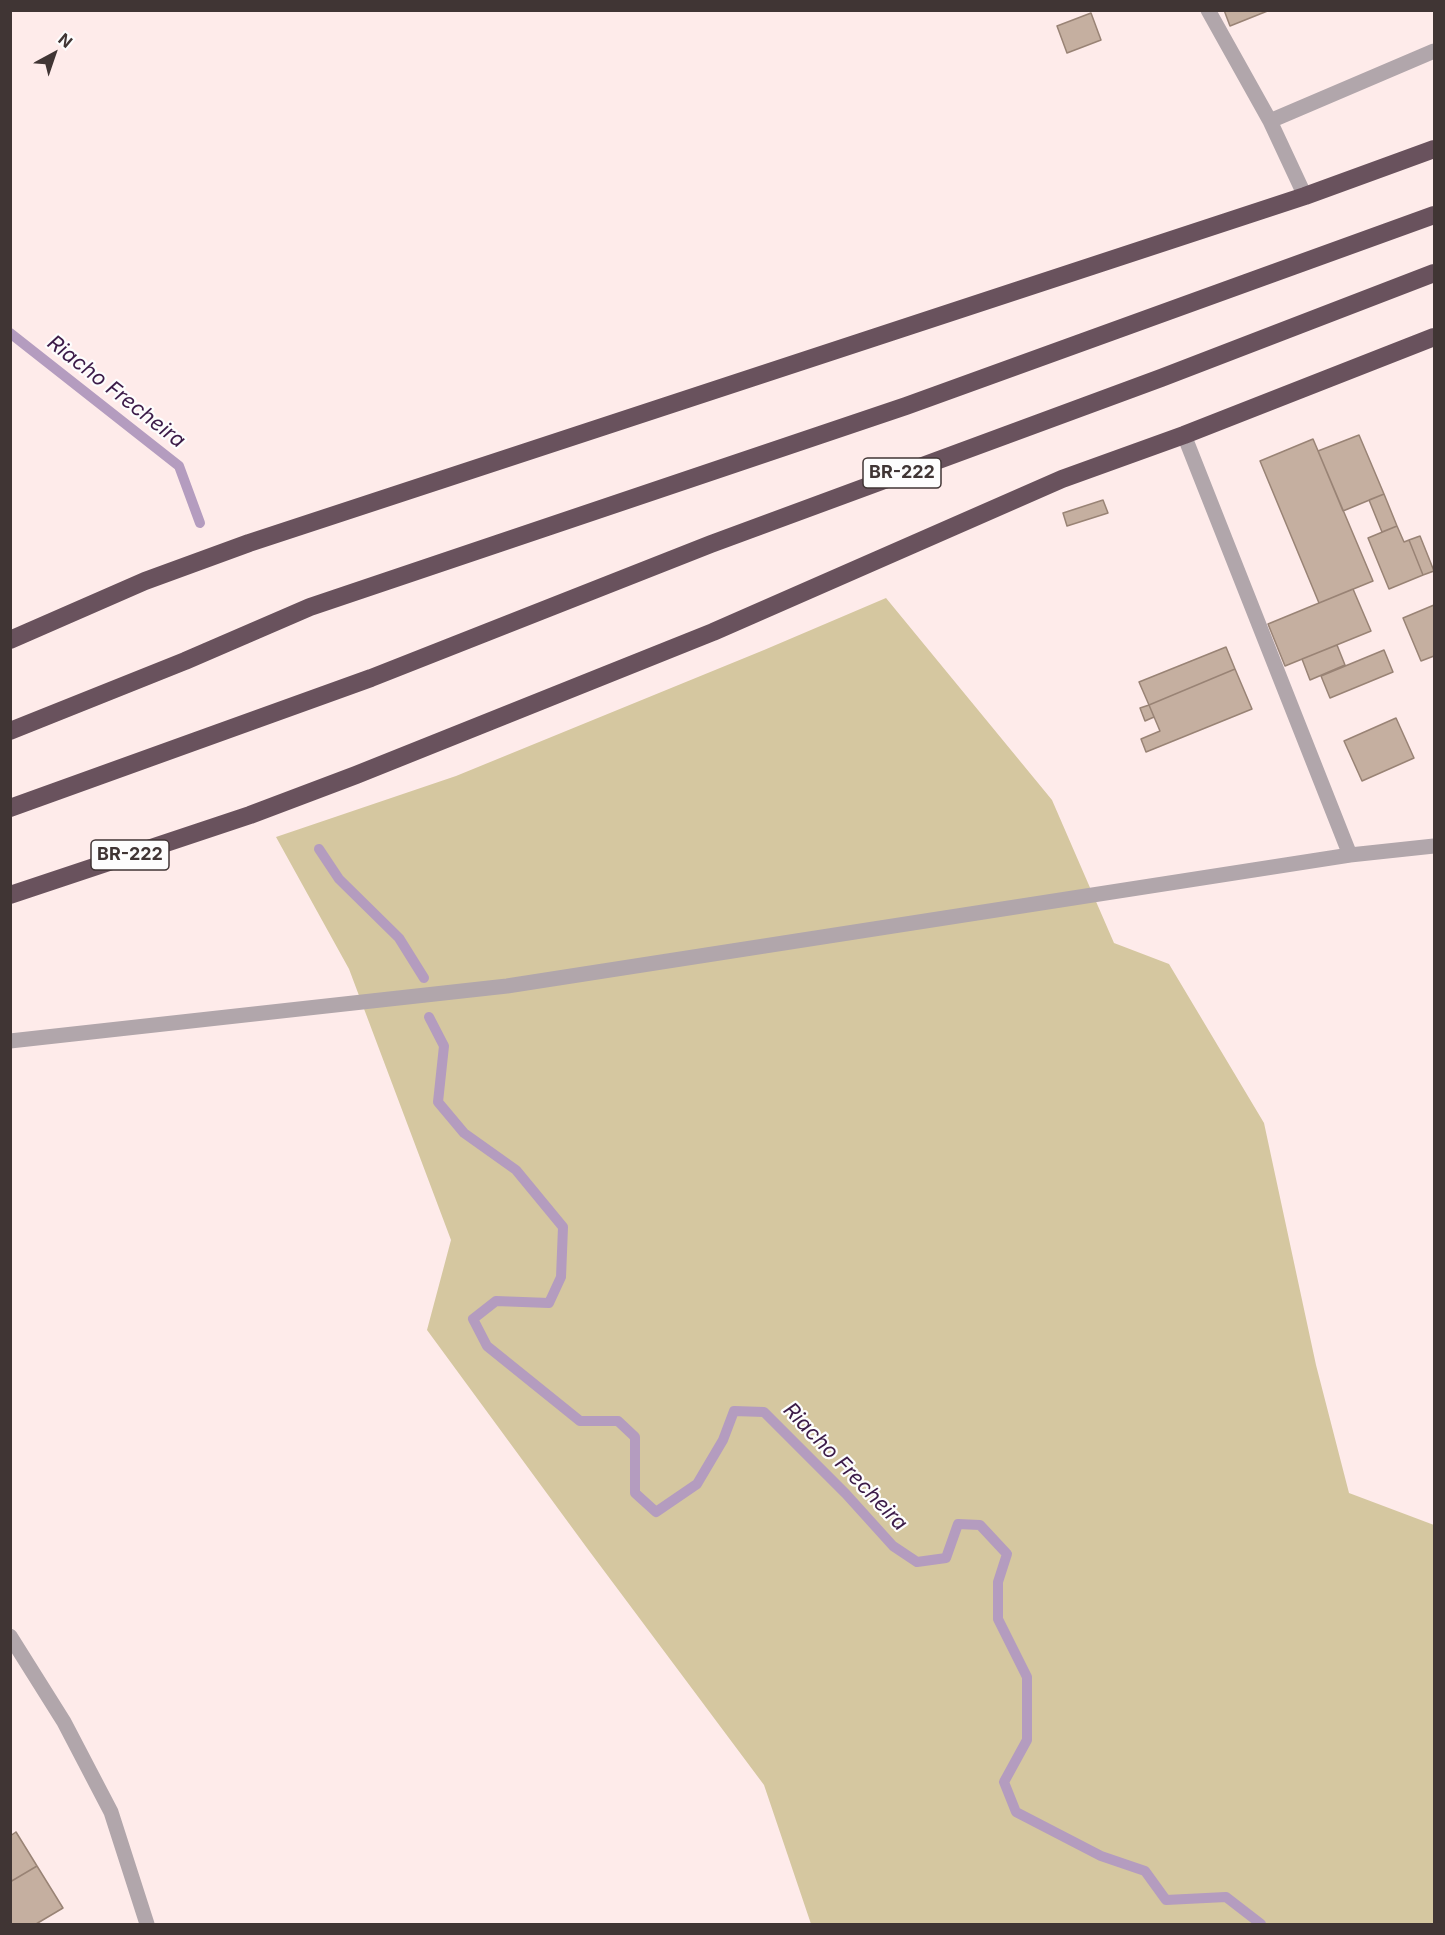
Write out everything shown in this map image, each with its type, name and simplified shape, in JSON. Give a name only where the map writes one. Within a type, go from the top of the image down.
[{"type":"highway","points":[[10,640],[145,581],[249,543],[1305,196],[1434,149]]},
{"type":"highway","points":[[10,730],[186,661],[310,607],[906,406],[1434,214]]},
{"type":"highway","name":"BR-222","points":[[10,808],[371,678],[711,544],[1161,378],[1434,273]]},
{"type":"highway","name":"BR-222","points":[[10,895],[250,814],[356,775],[713,632],[1062,480],[1434,337]]},
{"type":"street","points":[[1208,10],[1270,121],[1305,196]]},
{"type":"street","points":[[1270,121],[1434,51]]},
{"type":"street","points":[[1184,435],[1350,855]]},
{"type":"street","points":[[10,1041],[507,986],[1350,855],[1434,846]]},
{"type":"street","points":[[10,1636],[64,1722],[111,1812],[147,1924]]},
{"type":"shaded area","points":[[886,598],[1052,800],[1114,943],[1169,964],[1264,1123],[1316,1365],[1349,1493],[1434,1525],[1434,1924],[811,1924],[764,1785],[427,1330],[451,1240],[349,969],[276,837],[456,776]]},
{"type":"building","points":[[1224,10],[1270,10],[1230,26]]},
{"type":"building","points":[[1091,13],[1101,40],[1067,53],[1057,26]]},
{"type":"building","points":[[1359,435],[1384,494],[1343,511],[1318,451]]},
{"type":"building","points":[[1313,439],[1373,581],[1319,603],[1260,461]]},
{"type":"building","points":[[1384,494],[1397,526],[1382,532],[1369,500]]},
{"type":"building","points":[[1103,500],[1108,513],[1067,526],[1063,513]]},
{"type":"building","points":[[1397,526],[1404,542],[1409,540],[1423,575],[1389,589],[1368,538]]},
{"type":"building","points":[[1420,536],[1434,571],[1423,575],[1409,540]]},
{"type":"building","points":[[1353,589],[1371,631],[1285,666],[1268,624]]},
{"type":"building","points":[[1434,605],[1434,656],[1421,661],[1403,618]]},
{"type":"building","points":[[1337,645],[1345,665],[1310,680],[1302,659]]},
{"type":"building","points":[[1226,647],[1235,669],[1149,705],[1139,682]]},
{"type":"building","points":[[1384,650],[1393,672],[1330,698],[1321,676]]},
{"type":"building","points":[[1235,669],[1252,709],[1146,752],[1141,739],[1160,731],[1149,705]]},
{"type":"building","points":[[1149,705],[1154,717],[1145,721],[1140,708]]},
{"type":"building","points":[[1396,718],[1414,758],[1362,781],[1344,741]]},
{"type":"building","points":[[16,1832],[37,1866],[10,1882],[10,1836]]},
{"type":"building","points":[[37,1866],[63,1908],[36,1924],[10,1924],[10,1882]]},
{"type":"waterway","name":"Riacho Frecheira","points":[[10,333],[179,466],[200,523]]},
{"type":"waterway","name":"Riacho Frecheira","points":[[319,849],[339,879],[399,938],[424,978]]},
{"type":"waterway","name":"Riacho Frecheira","points":[[429,1017],[444,1046],[438,1102],[464,1133],[516,1170],[563,1227],[561,1277],[549,1303],[496,1301],[473,1319],[487,1346],[580,1421],[618,1421],[635,1437],[635,1493],[656,1512],[697,1484],[723,1440],[734,1411],[764,1412],[846,1494],[893,1546],[917,1562],[946,1558],[958,1524],[980,1525],[1007,1554],[998,1582],[998,1619],[1027,1677],[1027,1740],[1004,1782],[1016,1812],[1101,1856],[1145,1871],[1166,1900],[1226,1897],[1261,1924]]}]
